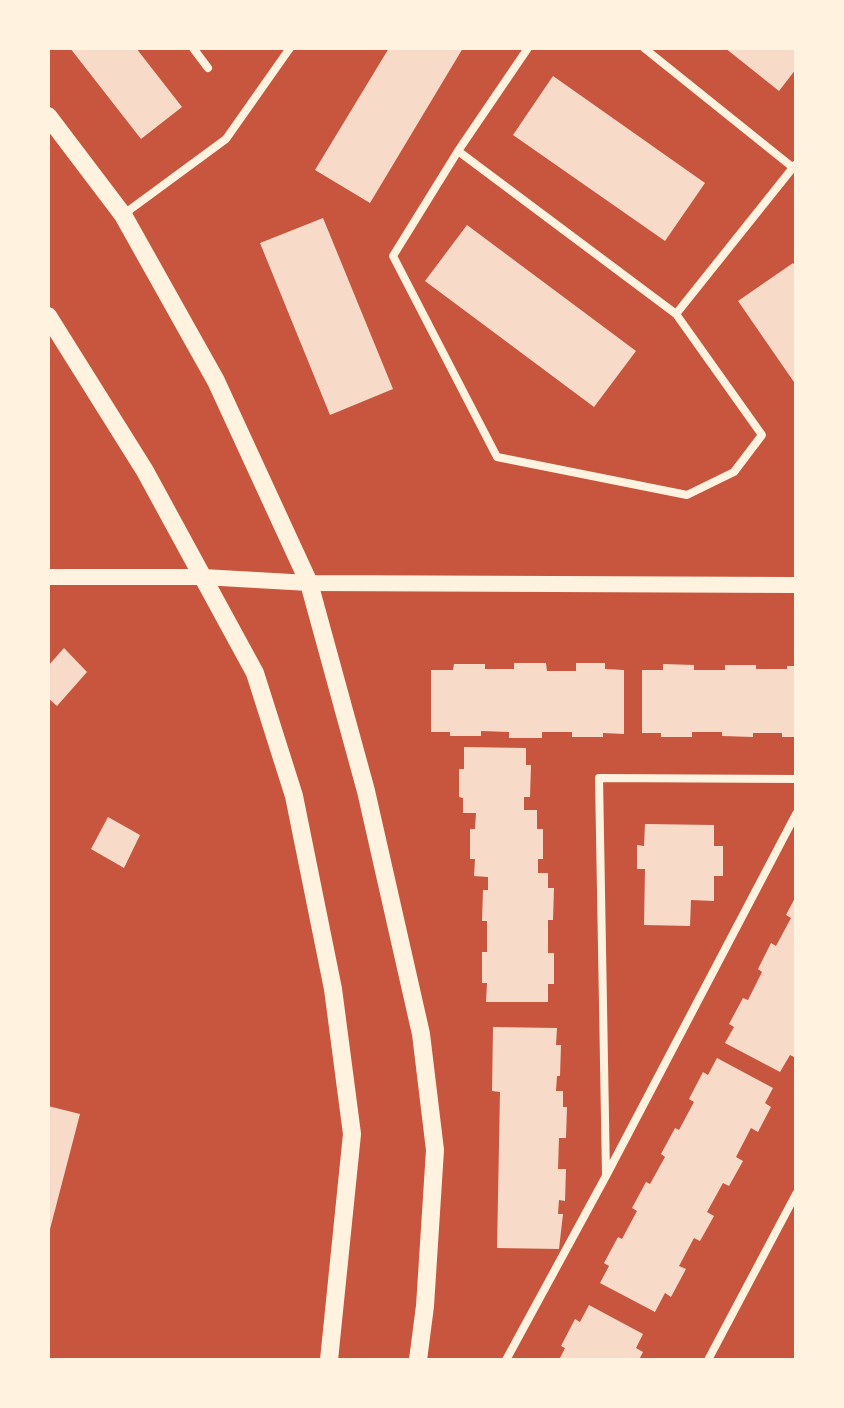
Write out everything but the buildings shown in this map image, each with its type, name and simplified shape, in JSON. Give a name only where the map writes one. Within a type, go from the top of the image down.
[{"type":"highway","points":[[48,116],[123,215],[216,381],[309,583],[366,791],[421,1034],[435,1150],[425,1306],[418,1360]]},
{"type":"highway","points":[[48,316],[145,471],[255,673],[294,796],[333,989],[352,1134],[329,1360]]},
{"type":"main road","points":[[48,577],[203,577],[309,583],[796,585]]},
{"type":"street","points":[[193,48],[208,68]]},
{"type":"street","points":[[123,215],[226,139],[290,48]]},
{"type":"street","points":[[458,151],[676,314],[762,435],[734,472],[687,495],[497,457],[393,256],[458,151],[528,48]]},
{"type":"street","points":[[644,48],[795,167],[676,314]]},
{"type":"street","points":[[606,1176],[599,778],[796,779]]},
{"type":"street","points":[[506,1360],[796,814]]},
{"type":"street","points":[[708,1360],[796,1194]]}]
